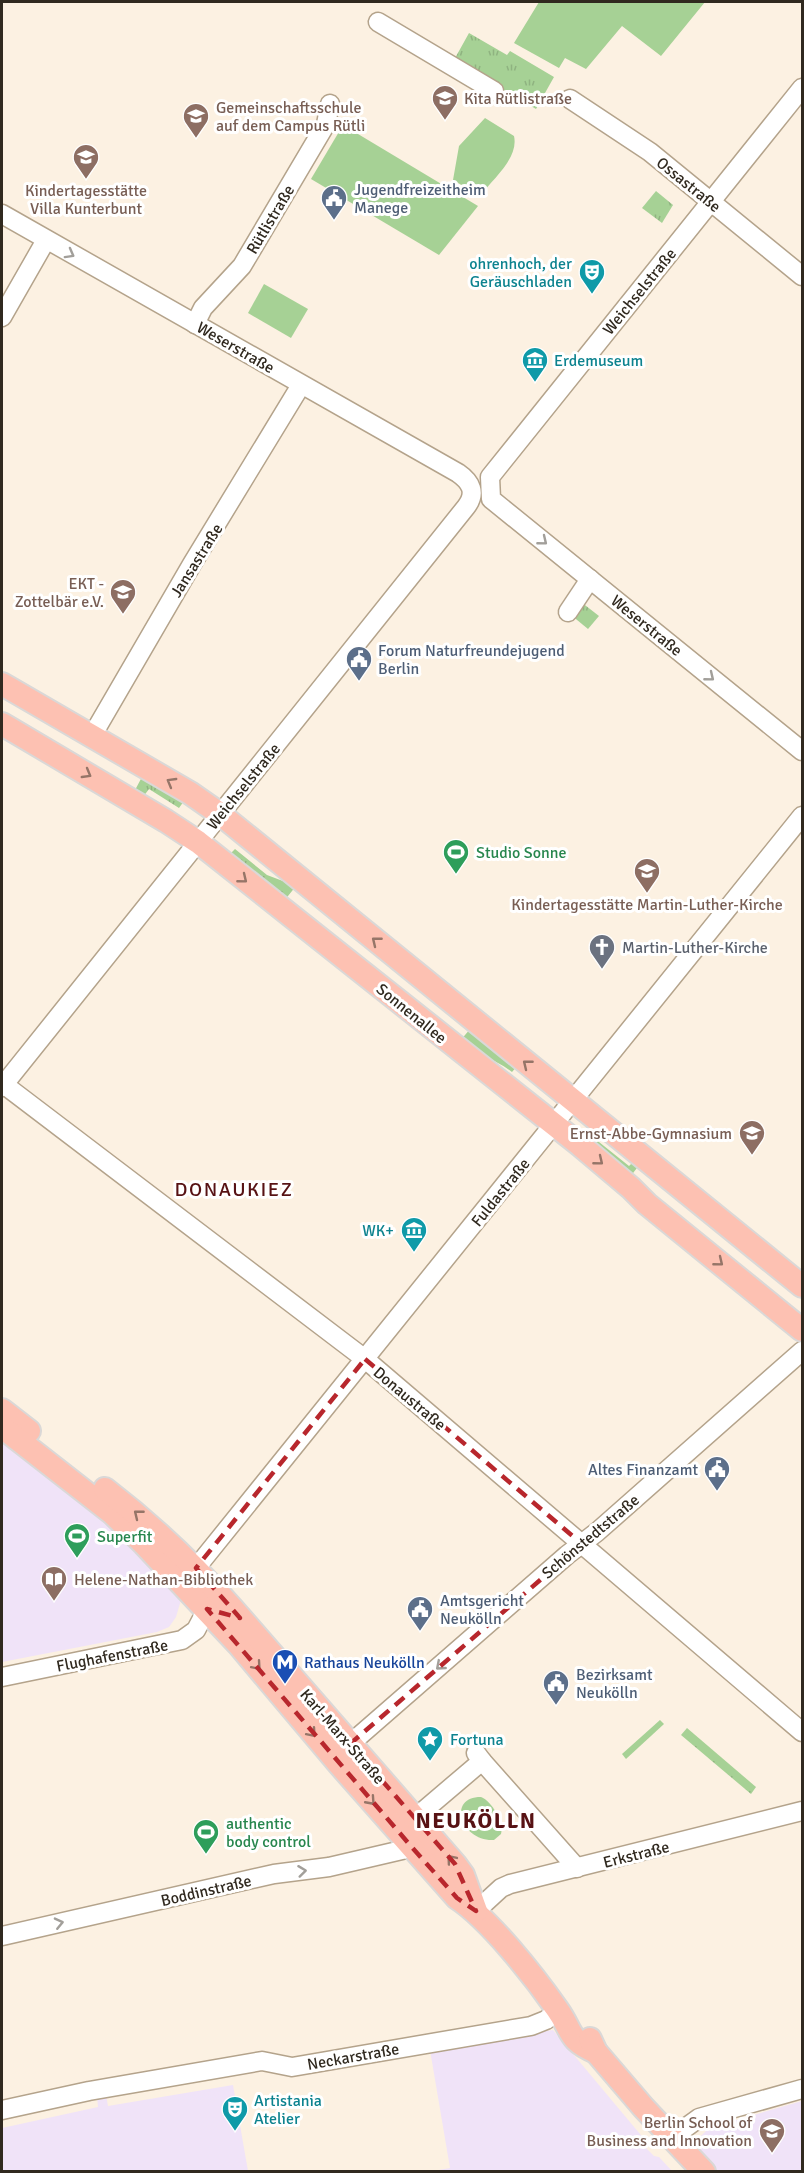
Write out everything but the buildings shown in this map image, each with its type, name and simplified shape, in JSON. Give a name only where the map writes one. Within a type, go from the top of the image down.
[{"type":"main road","name":"Sonnenallee","points":[[2,684],[190,793],[219,814],[802,1286]]},
{"type":"main road","name":"Sonnenallee","points":[[2,724],[198,842],[553,1125],[802,1330]]},
{"type":"main road","name":"Karl-Marx-Straße","points":[[2,1410],[158,1531],[196,1568],[463,1875],[476,1911]]},
{"type":"main road","name":"Karl-Marx-Straße","points":[[2,1427],[112,1513],[207,1609],[410,1845],[458,1898],[476,1911],[559,2010],[581,2027],[596,2052],[670,2139],[704,2172]]},
{"type":"main road","points":[[196,1568],[207,1609],[239,1617]]},
{"type":"main road","name":"Karl-Marx-Straße","points":[[670,2139],[684,2172]]},
{"type":"street","points":[[378,22],[494,92]]},
{"type":"street","name":"Weichselstraße","points":[[491,499],[490,477],[802,88]]},
{"type":"street","name":"Ossastraße","points":[[570,99],[616,127],[802,276]]},
{"type":"street","name":"Rütlistraße","points":[[195,324],[203,308],[242,266],[326,124],[330,104]]},
{"type":"street","name":"Weserstraße","points":[[2,214],[469,481]]},
{"type":"street","points":[[2,317],[46,240]]},
{"type":"street","name":"Jansastraße","points":[[92,736],[192,564],[302,385]]},
{"type":"street","name":"Weichselstraße","points":[[2,1085],[469,503],[472,491],[469,481]]},
{"type":"street","name":"Weserstraße","points":[[491,499],[802,751]]},
{"type":"street","points":[[568,612],[590,579]]},
{"type":"street","name":"Fuldastraße","points":[[196,1568],[802,816]]},
{"type":"street","name":"Donaustraße","points":[[2,1085],[365,1359],[802,1732]]},
{"type":"street","name":"Schönstedtstraße","points":[[350,1744],[802,1351]]},
{"type":"street","name":"Flughafenstraße","points":[[2,1677],[182,1640],[196,1630],[207,1609]]},
{"type":"street","points":[[415,1818],[479,1757],[577,1868]]},
{"type":"street","name":"Erkstraße","points":[[476,1911],[501,1888],[510,1884],[802,1811]]},
{"type":"street","name":"Boddinstraße","points":[[2,1936],[274,1874],[329,1867],[402,1850],[410,1845]]},
{"type":"street","name":"Neckarstraße","points":[[2,2110],[89,2091],[262,2061],[292,2067],[513,2029],[539,2023],[559,2010]]},
{"type":"street","points":[[670,2139],[699,2118],[802,2089]]},
{"type":"highlighted area","points":[[365,1359],[582,1544],[350,1744],[455,1864],[476,1911],[457,1898],[207,1609],[240,1618],[196,1568]]},
{"type":"shaded area","points":[[2,1439],[132,1544],[181,1600],[176,1617],[169,1627],[157,1632],[2,1662]]},
{"type":"shaded area","points":[[553,2030],[645,2140],[646,2148],[654,2156],[659,2157],[672,2171],[433,2171],[450,2168],[430,2050]]},
{"type":"shaded area","points":[[233,2085],[248,2171],[2,2171],[2,2128],[98,2107],[97,2096],[106,2095],[108,2106]]},
{"type":"shaded area","points":[[802,2101],[802,2171],[716,2172],[699,2151],[700,2137],[709,2128]]},
{"type":"green space","points":[[539,2],[705,2],[661,56],[622,26],[586,69],[565,58],[559,68],[514,43]]},
{"type":"green space","points":[[469,33],[507,55],[510,51],[554,77],[536,109],[454,60]]},
{"type":"green space","points":[[485,118],[514,136],[515,144],[504,168],[480,196],[453,180],[459,146]]},
{"type":"green space","points":[[343,125],[478,206],[439,255],[311,179]]},
{"type":"green space","points":[[656,191],[673,205],[662,223],[642,208]]},
{"type":"green space","points":[[264,284],[308,309],[291,338],[248,313]]},
{"type":"green space","points":[[581,602],[599,616],[588,629],[571,615]]},
{"type":"green space","points":[[143,775],[184,801],[179,808],[149,789],[143,797],[134,792]]},
{"type":"green space","points":[[235,849],[267,875],[296,886],[284,901],[230,854]]},
{"type":"green space","points":[[471,1028],[518,1065],[512,1072],[459,1042]]},
{"type":"green space","points":[[589,1134],[629,1166],[635,1160],[640,1164],[630,1177],[584,1140]]},
{"type":"green space","points":[[660,1720],[664,1724],[626,1759],[622,1754]]},
{"type":"green space","points":[[687,1728],[756,1787],[751,1794],[681,1735]]},
{"type":"green space","points":[[481,1797],[493,1808],[501,1824],[501,1834],[494,1840],[483,1839],[473,1834],[462,1819],[461,1811],[464,1804],[470,1799]]},
{"type":"water","points":[[480,1811],[486,1814],[489,1820],[486,1826],[480,1829],[474,1826],[471,1820],[474,1814]]},
{"type":"place","name":"Kita Rütlistraße","points":[[445,121]]},
{"type":"place","name":"Gemeinschaftsschule auf dem Campus Rütli","points":[[196,139]]},
{"type":"place","name":"Kindertagesstätte Villa Kunterbunt","points":[[86,180]]},
{"type":"place","name":"Jugendfreizeitheim Manege","points":[[334,221]]},
{"type":"place","name":"ohrenhoch, der Geräuschladen","points":[[592,295]]},
{"type":"place","name":"Erdemuseum","points":[[535,383]]},
{"type":"place","name":"EKT - Zottelbär e.V.","points":[[123,615]]},
{"type":"place","name":"Forum Naturfreundejugend Berlin","points":[[359,682]]},
{"type":"place","name":"Studio Sonne","points":[[456,875]]},
{"type":"place","name":"Kindertagesstätte Martin-Luther-Kirche","points":[[647,894]]},
{"type":"place","name":"Martin-Luther-Kirche","points":[[602,970]]},
{"type":"place","name":"Ernst-Abbe-Gymnasium","points":[[752,1156]]},
{"type":"place","name":"WK+","points":[[414,1253]]},
{"type":"place","name":"Altes Finanzamt","points":[[717,1492]]},
{"type":"place","name":"Superfit","points":[[77,1559]]},
{"type":"place","name":"Helene-Nathan-Bibliothek","points":[[54,1602]]},
{"type":"place","name":"Amtsgericht Neukölln","points":[[420,1632]]},
{"type":"place","name":"Rathaus Neukölln","points":[[285,1685]]},
{"type":"place","name":"Bezirksamt Neukölln","points":[[556,1706]]},
{"type":"place","name":"Fortuna","points":[[430,1762]]},
{"type":"place","name":"authentic body control","points":[[206,1855]]},
{"type":"place","name":"Artistania Atelier","points":[[235,2132]]},
{"type":"place","name":"Berlin School of Business and Innovation","points":[[772,2154]]},
{"type":"district","name":"DONAUKIEZ","points":[[234,1189]]},
{"type":"district","name":"NEUKÖLLN","points":[[476,1820]]}]
